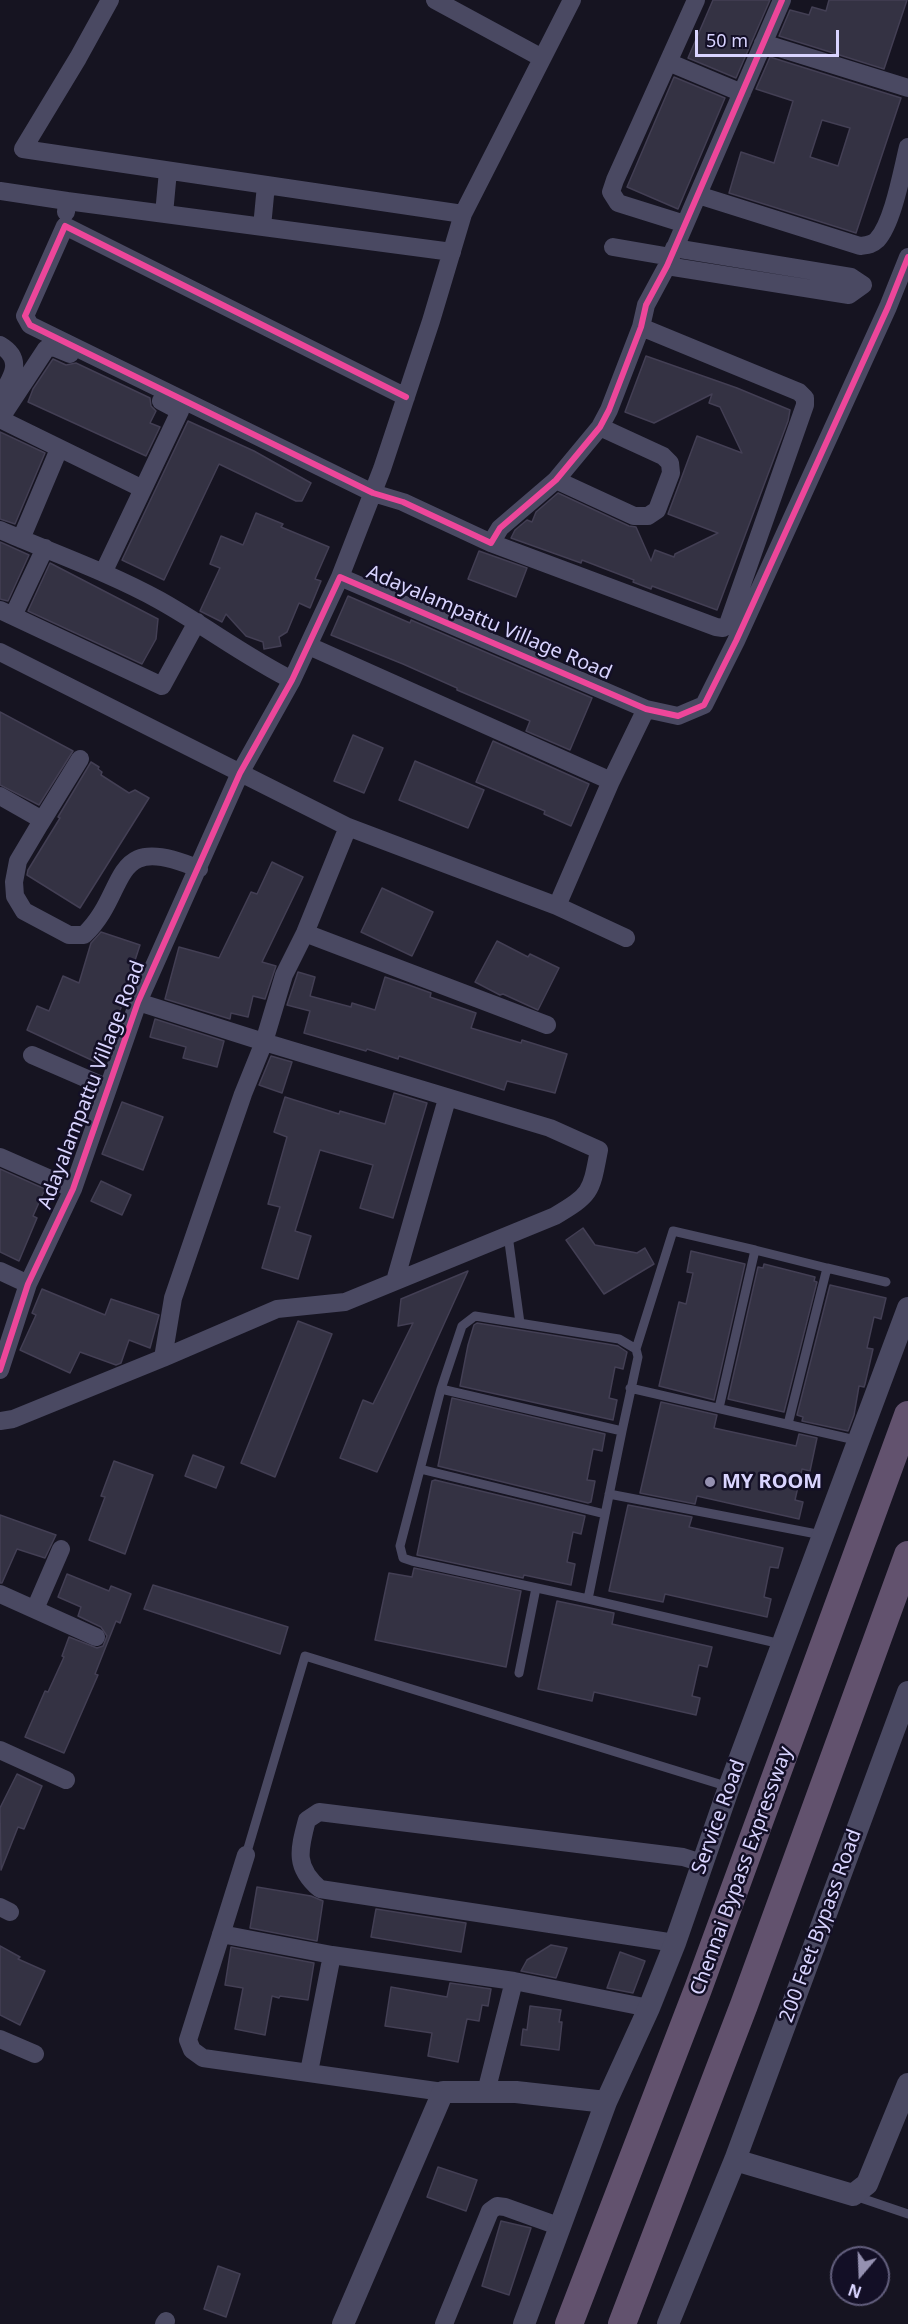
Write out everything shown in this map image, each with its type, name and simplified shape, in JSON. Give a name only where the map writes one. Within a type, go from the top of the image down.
[{"type":"highway","name":"Chennai Bypass Expressway","points":[[569,2324],[698,1989],[908,1415]]},
{"type":"highway","points":[[622,2324],[748,1994],[908,1555]]},
{"type":"street","points":[[110,0],[23,149],[463,214]]},
{"type":"street","points":[[435,0],[542,58]]},
{"type":"street","points":[[340,577],[373,493],[406,398],[463,214],[572,0]]},
{"type":"street","points":[[685,224],[618,203],[611,192],[696,0]]},
{"type":"street","points":[[491,543],[500,528],[556,480],[600,427],[609,410],[641,327],[646,305],[698,195],[782,0]]},
{"type":"street","points":[[763,43],[908,88]]},
{"type":"street","points":[[668,62],[742,93]]},
{"type":"street","points":[[698,195],[860,246],[870,245],[878,240],[888,223],[908,147]]},
{"type":"street","points":[[164,214],[168,171]]},
{"type":"street","points":[[262,227],[266,185]]},
{"type":"street","points":[[0,191],[452,252]]},
{"type":"street","points":[[67,201],[65,226],[25,316],[30,325],[373,493],[403,502],[491,543],[723,628],[728,624],[805,405],[805,398],[799,392],[641,327]]},
{"type":"street","points":[[65,226],[406,398]]},
{"type":"street","points":[[612,247],[670,257],[851,277],[863,285],[893,292]]},
{"type":"street","name":"Adayalampattu Village Road","points":[[0,1370],[28,1284],[73,1189],[138,1002],[240,773],[292,680],[340,577],[646,709],[678,716],[704,705],[741,630],[908,257]]},
{"type":"street","points":[[0,345],[11,351],[15,370],[0,397]]},
{"type":"street","points":[[104,572],[180,411],[61,350],[53,347],[46,349],[0,419],[143,489]]},
{"type":"street","points":[[556,480],[634,516],[648,516],[657,510],[671,473],[670,464],[663,456],[600,427]]},
{"type":"street","points":[[21,539],[59,449]]},
{"type":"street","points":[[0,530],[104,572],[197,622],[292,680]]},
{"type":"street","points":[[45,548],[7,613],[162,686],[197,622]]},
{"type":"street","points":[[309,646],[611,780]]},
{"type":"street","points":[[0,652],[348,827],[557,906],[626,938]]},
{"type":"street","points":[[557,906],[611,780],[646,709]]},
{"type":"street","points":[[80,759],[18,861],[14,882],[15,896],[24,911],[69,935],[84,935],[92,927],[128,865],[139,859],[174,859],[199,869]]},
{"type":"street","points":[[0,796],[37,817],[40,824]]},
{"type":"street","points":[[163,1358],[173,1298],[243,1094],[264,1042],[284,975],[305,933],[348,827]]},
{"type":"street","points":[[305,933],[547,1025]]},
{"type":"street","points":[[0,1421],[13,1419],[277,1309],[345,1302],[555,1216],[580,1201],[592,1185],[599,1150],[550,1128],[447,1099],[138,1002]]},
{"type":"street","points":[[32,1055],[108,1088]]},
{"type":"street","points":[[395,1281],[447,1099]]},
{"type":"street","points":[[0,1157],[73,1189]]},
{"type":"street","points":[[0,1271],[28,1284]]},
{"type":"street","name":"Service Road","points":[[524,2324],[606,2102],[650,2008],[666,1942],[693,1860],[729,1787],[908,1308]]},
{"type":"street","points":[[35,1609],[61,1549]]},
{"type":"street","points":[[0,1594],[96,1637]]},
{"type":"street","name":"200 Feet Bypass Road","points":[[669,2324],[735,2160],[908,1692]]},
{"type":"street","points":[[0,1750],[66,1780]]},
{"type":"street","points":[[666,1942],[320,1889],[308,1879],[300,1863],[301,1845],[307,1820],[319,1812],[693,1860]]},
{"type":"street","points":[[246,1855],[188,2040],[192,2050],[202,2058],[443,2092],[516,2092],[606,2102]]},
{"type":"street","points":[[221,1934],[332,1955],[514,1981],[650,2008]]},
{"type":"street","points":[[309,2072],[332,1955]]},
{"type":"street","points":[[486,2092],[514,1981]]},
{"type":"street","points":[[0,2039],[35,2054]]},
{"type":"street","points":[[735,2160],[853,2195],[867,2184],[907,2089]]},
{"type":"street","points":[[343,2324],[443,2092]]},
{"type":"street","points":[[444,2324],[490,2211],[497,2206],[505,2207],[561,2227]]},
{"type":"lane","points":[[588,1599],[638,1357],[636,1349],[673,1232],[886,1282]]},
{"type":"lane","points":[[508,1235],[520,1323]]},
{"type":"lane","points":[[719,1408],[755,1250]]},
{"type":"lane","points":[[788,1424],[826,1268]]},
{"type":"lane","points":[[636,1349],[619,1339],[475,1316],[468,1320],[462,1326],[441,1389],[400,1546],[403,1558],[783,1644]]},
{"type":"lane","points":[[630,1388],[852,1439]]},
{"type":"lane","points":[[441,1389],[622,1431]]},
{"type":"lane","points":[[420,1469],[605,1514]]},
{"type":"lane","points":[[609,1494],[824,1535]]},
{"type":"lane","points":[[519,1673],[536,1588]]},
{"type":"lane","points":[[246,1855],[305,1656],[729,1787]]},
{"type":"lane","points":[[853,2195],[908,2214]]},
{"type":"building","points":[[713,0],[770,0],[736,78],[688,58]]},
{"type":"building","points":[[829,0],[907,0],[884,69],[779,36],[790,10],[809,15],[812,7],[826,11]]},
{"type":"building","points":[[770,57],[901,98],[856,233],[729,193],[741,152],[774,163],[793,101],[756,89]],"holes":[[[822,120],[850,128],[838,166],[810,157]]]},
{"type":"building","points":[[674,77],[725,98],[678,209],[627,187]]},
{"type":"building","points":[[646,356],[737,388],[790,410],[788,421],[717,610],[652,586],[651,589],[582,560],[581,563],[511,538],[515,530],[527,520],[532,522],[536,512],[558,493],[629,526],[636,527],[651,561],[655,550],[674,557],[675,554],[718,533],[668,514],[697,436],[742,453],[720,407],[709,403],[712,394],[654,423],[625,412]]},
{"type":"building","points":[[53,359],[66,365],[76,363],[150,398],[151,406],[156,411],[150,423],[160,427],[146,456],[28,402],[33,389]]},
{"type":"building","points":[[188,421],[254,451],[311,483],[302,501],[296,501],[219,464],[164,580],[122,560]]},
{"type":"building","points":[[0,432],[45,453],[15,524],[0,519]]},
{"type":"building","points":[[256,513],[283,524],[281,527],[329,547],[315,579],[321,581],[310,608],[299,603],[287,632],[279,637],[281,646],[264,649],[263,642],[246,636],[226,614],[222,622],[200,611],[220,568],[210,564],[221,536],[243,545]]},
{"type":"building","points":[[0,542],[29,555],[8,601],[0,599]]},
{"type":"building","points":[[479,551],[527,568],[516,597],[468,579]]},
{"type":"building","points":[[50,563],[158,619],[156,639],[142,664],[28,611]]},
{"type":"building","points":[[348,596],[410,623],[411,620],[592,698],[570,750],[526,731],[530,721],[403,664],[331,635]]},
{"type":"building","points":[[0,712],[73,751],[39,805],[0,785]]},
{"type":"building","points":[[353,735],[383,748],[364,793],[334,781]]},
{"type":"building","points":[[493,741],[589,784],[571,826],[544,814],[545,811],[476,782]]},
{"type":"building","points":[[415,761],[484,790],[468,828],[399,800]]},
{"type":"building","points":[[91,762],[99,767],[101,775],[129,793],[135,790],[149,798],[80,908],[27,875]]},
{"type":"building","points":[[272,862],[303,877],[262,962],[276,966],[265,999],[253,996],[248,1017],[231,1013],[230,1019],[165,999],[179,947],[219,958],[251,892],[257,894]]},
{"type":"building","points":[[382,888],[433,912],[412,956],[361,932]]},
{"type":"building","points":[[101,932],[140,945],[123,997],[125,997],[100,1064],[27,1030],[37,1006],[49,1011],[63,976],[79,983],[91,943]]},
{"type":"building","points":[[497,941],[528,957],[530,954],[559,968],[538,1010],[475,982]]},
{"type":"building","points":[[298,972],[315,977],[310,996],[351,1007],[352,1003],[375,1010],[385,977],[431,993],[430,997],[476,1013],[471,1028],[567,1054],[555,1093],[507,1081],[504,1090],[399,1056],[398,1059],[304,1033],[310,1011],[287,1005]]},
{"type":"building","points":[[155,1019],[224,1041],[217,1067],[183,1058],[186,1047],[150,1037]]},
{"type":"building","points":[[271,1056],[292,1062],[282,1093],[259,1085]]},
{"type":"building","points":[[394,1093],[427,1103],[393,1218],[360,1208],[373,1165],[320,1150],[295,1231],[311,1236],[298,1279],[262,1268],[280,1207],[268,1204],[287,1137],[274,1132],[285,1097],[339,1114],[340,1111],[385,1124]]},
{"type":"building","points":[[122,1102],[163,1117],[143,1170],[102,1154]]},
{"type":"building","points":[[0,1169],[45,1189],[33,1216],[37,1218],[19,1261],[0,1252]]},
{"type":"building","points":[[101,1181],[131,1195],[122,1215],[91,1201]]},
{"type":"building","points":[[583,1228],[595,1245],[637,1253],[645,1248],[654,1264],[604,1294],[566,1240]]},
{"type":"building","points":[[691,1251],[745,1264],[714,1400],[659,1386],[679,1302],[686,1304],[693,1273],[687,1272]]},
{"type":"building","points":[[764,1264],[815,1277],[814,1281],[817,1282],[784,1412],[728,1399],[758,1267],[763,1268]]},
{"type":"building","points":[[468,1271],[377,1472],[340,1458],[363,1400],[373,1404],[413,1323],[398,1326],[401,1299]]},
{"type":"building","points":[[830,1285],[886,1298],[881,1319],[874,1317],[867,1348],[873,1349],[864,1387],[859,1386],[854,1415],[848,1431],[802,1421],[803,1417],[797,1415]]},
{"type":"building","points":[[42,1289],[105,1315],[111,1299],[159,1315],[150,1348],[129,1340],[121,1363],[116,1365],[80,1352],[70,1373],[20,1350],[36,1315],[32,1313]]},
{"type":"building","points":[[298,1321],[332,1334],[275,1477],[241,1463]]},
{"type":"building","points":[[477,1323],[618,1346],[627,1352],[623,1369],[615,1367],[609,1398],[617,1400],[613,1420],[460,1386],[468,1345],[474,1325]]},
{"type":"building","points":[[452,1398],[605,1434],[602,1451],[593,1449],[587,1480],[595,1481],[591,1502],[438,1466]]},
{"type":"building","points":[[661,1402],[717,1415],[714,1428],[796,1446],[799,1434],[817,1438],[810,1471],[802,1469],[795,1500],[803,1502],[799,1519],[697,1496],[695,1504],[640,1493]]},
{"type":"building","points":[[193,1455],[224,1467],[216,1488],[185,1476]]},
{"type":"building","points":[[114,1461],[153,1475],[125,1554],[89,1540],[105,1497],[101,1496]]},
{"type":"building","points":[[432,1481],[585,1516],[581,1534],[573,1532],[567,1562],[575,1564],[571,1585],[524,1575],[523,1578],[417,1555]]},
{"type":"building","points":[[628,1505],[692,1517],[689,1527],[783,1548],[778,1568],[770,1567],[764,1597],[771,1599],[767,1617],[665,1594],[663,1602],[609,1591]]},
{"type":"building","points":[[0,1515],[56,1535],[45,1558],[17,1549],[2,1583],[0,1583]]},
{"type":"building","points":[[414,1568],[521,1591],[506,1667],[375,1640],[389,1573],[412,1577]]},
{"type":"building","points":[[67,1574],[109,1591],[111,1586],[131,1594],[120,1623],[116,1621],[95,1674],[98,1675],[64,1753],[25,1737],[45,1691],[48,1692],[64,1657],[62,1656],[69,1637],[97,1648],[103,1646],[107,1636],[101,1627],[78,1616],[81,1607],[58,1597]]},
{"type":"building","points":[[153,1585],[288,1627],[280,1654],[144,1609]]},
{"type":"building","points":[[557,1601],[614,1613],[612,1624],[712,1647],[707,1667],[699,1665],[692,1696],[700,1698],[696,1715],[594,1692],[592,1701],[538,1689]]},
{"type":"building","points":[[17,1774],[42,1786],[24,1829],[18,1827],[1,1870],[0,1808]]},
{"type":"building","points":[[257,1887],[311,1896],[323,1901],[317,1941],[250,1928]]},
{"type":"building","points":[[376,1909],[466,1923],[461,1952],[371,1937]]},
{"type":"building","points":[[551,1945],[567,1948],[556,1978],[521,1971],[527,1960]]},
{"type":"building","points":[[0,1946],[20,1957],[18,1959],[45,1971],[20,2025],[0,2015]]},
{"type":"building","points":[[231,1947],[314,1963],[308,2000],[272,1996],[265,2035],[235,2029],[243,1988],[225,1985]]},
{"type":"building","points":[[620,1952],[645,1961],[633,1993],[607,1988]]},
{"type":"building","points":[[450,1983],[491,1989],[488,2006],[482,2005],[479,2021],[467,2019],[458,2062],[428,2056],[432,2033],[385,2026],[391,1987],[447,1997]]},
{"type":"building","points":[[530,2006],[561,2010],[559,2050],[521,2045],[523,2029],[527,2030]]},
{"type":"building","points":[[438,2167],[477,2180],[466,2211],[427,2197]]},
{"type":"building","points":[[501,2221],[531,2228],[509,2295],[482,2286]]},
{"type":"building","points":[[218,2266],[240,2274],[226,2317],[204,2309]]},
{"type":"cycle path","points":[[406,397],[65,226],[25,316],[30,325],[373,493],[403,502],[491,543],[500,528],[556,480],[600,427],[609,410],[641,327],[646,305],[667,266],[782,0]]},
{"type":"cycle path","points":[[0,1370],[28,1284],[73,1189],[138,1002],[240,773],[292,680],[340,577],[646,709],[678,716],[704,705],[736,641],[888,307],[908,257]]},
{"type":"place","name":"MY ROOM","points":[[710,1482]]}]
